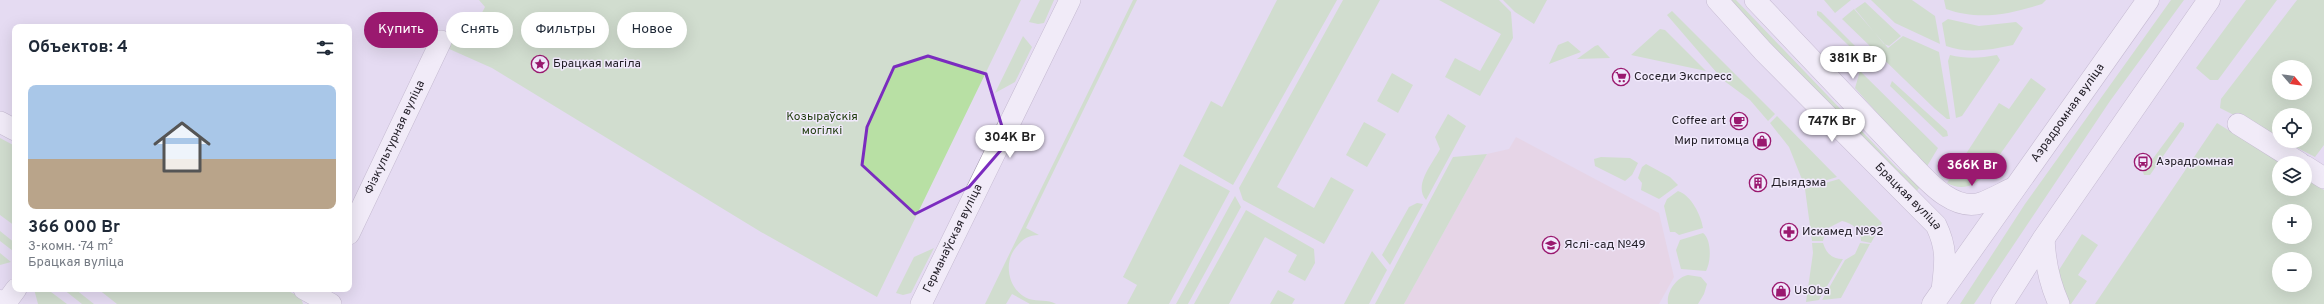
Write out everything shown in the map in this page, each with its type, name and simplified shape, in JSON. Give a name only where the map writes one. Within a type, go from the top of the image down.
[{"type":"main road","name":"Аэрадромная вуліца","points":[[1937,297],[2148,0]]},
{"type":"main road","points":[[2002,304],[2044,238],[2209,0]]},
{"type":"main road","points":[[0,301],[4,304]]},
{"type":"street","name":"Германаўская вуліца","points":[[921,304],[1070,0]]},
{"type":"street","name":"Брацкая вуліца","points":[[1717,0],[1763,51],[1936,225],[1942,239],[1946,258],[1937,297]]},
{"type":"street","name":"Брацкая вуліца","points":[[1755,0],[1906,160],[1929,182],[1953,200],[1967,204],[1980,203],[2014,187]]},
{"type":"street","name":"Фізкультурная вуліца","points":[[352,228],[441,41]]},
{"type":"street","points":[[0,122],[12,128]]},
{"type":"street","points":[[2238,124],[2289,156]]},
{"type":"street","points":[[2312,170],[2324,178]]},
{"type":"street","points":[[2044,238],[2045,264],[2051,288],[2059,304]]},
{"type":"street","points":[[4,304],[14,292]]},
{"type":"highlighted area","points":[[928,56],[986,74],[1007,143],[969,187],[915,214],[862,165],[867,127],[894,67]]},
{"type":"shaded area","name":"Яслі-сад №49","points":[[1516,137],[1659,213],[1674,277],[1659,304],[1404,304],[1487,154],[1509,149]]},
{"type":"green space","name":"Козыраўскія могілкі","points":[[479,0],[1021,0],[877,297],[761,232],[492,68],[447,48],[513,48],[513,12],[482,12],[485,7]]},
{"type":"green space","points":[[1040,0],[1054,0],[1044,23],[1038,24],[1029,22]]},
{"type":"green space","points":[[1133,0],[1137,0],[1026,228],[1039,235],[1028,237],[1019,243],[1011,256],[1009,263],[1010,278],[1017,291],[1022,296],[1029,299],[1053,302],[1056,304],[1030,304],[1012,294],[1006,304],[985,304]]},
{"type":"green space","points":[[1277,0],[1337,0],[1233,185],[1183,156],[1211,101],[1222,107]]},
{"type":"green space","points":[[1343,0],[1380,0],[1277,187],[1314,208],[1331,177],[1354,190],[1324,244],[1243,200],[1239,188]]},
{"type":"green space","points":[[1439,0],[1499,0],[1511,12],[1513,38],[1480,96],[1445,77],[1455,58],[1480,71],[1501,34]]},
{"type":"green space","points":[[1503,0],[1547,0],[1534,24],[1515,12]]},
{"type":"green space","points":[[1725,0],[1736,0],[1897,168],[1918,185],[1919,188],[1916,192]]},
{"type":"green space","points":[[1824,0],[1851,0],[1835,13]]},
{"type":"green space","points":[[1871,0],[1912,0],[1935,16],[1940,44],[1895,23]]},
{"type":"green space","points":[[1944,0],[2046,0],[2042,4],[2018,11],[1994,15],[1971,15],[1946,9]]},
{"type":"green space","points":[[2171,0],[2184,0],[2110,101],[1974,304],[1960,304],[2025,204]]},
{"type":"green space","points":[[2246,0],[2277,0],[2218,80],[2210,80],[2196,68]]},
{"type":"green space","points":[[2297,0],[2324,0],[2324,145],[2315,157],[2298,148],[2312,148],[2312,108],[2272,108],[2272,134],[2220,108],[2221,99]]},
{"type":"green space","points":[[1865,2],[1901,36],[1889,46],[1884,44],[1855,9]]},
{"type":"green space","points":[[1854,9],[1888,48],[1903,36],[1939,52],[1950,119],[1947,119],[1935,109],[1842,19]]},
{"type":"green space","points":[[1672,11],[1775,114],[1768,121],[1750,100],[1723,80],[1667,15]]},
{"type":"green space","points":[[1817,11],[1821,12],[1876,67],[1875,71],[1817,15]]},
{"type":"green space","points":[[1948,19],[1979,26],[2016,22],[2023,28],[2013,45],[1987,50],[1971,51],[1946,46],[1942,23]]},
{"type":"green space","points":[[1660,29],[1665,30],[1706,71],[1631,55]]},
{"type":"green space","points":[[1023,36],[1032,47],[1015,82],[995,93]]},
{"type":"green space","points":[[1568,41],[1581,52],[1549,64],[1558,45]]},
{"type":"green space","points":[[1598,45],[1610,58],[1577,59],[1595,46]]},
{"type":"green space","points":[[1950,55],[1974,58],[1997,55],[2000,60],[1962,116],[1956,118],[1948,61]]},
{"type":"green space","points":[[1860,71],[1938,148],[1926,168],[1855,88]]},
{"type":"green space","points":[[1392,73],[1413,85],[1398,113],[1377,101]]},
{"type":"green space","points":[[2031,78],[2046,89],[1987,173],[1974,184],[1969,186],[1958,187],[1947,183],[1999,103],[2009,109]]},
{"type":"green space","points":[[1892,81],[1947,131],[1948,136],[1943,137],[1890,86]]},
{"type":"green space","points":[[1448,114],[1466,126],[1426,200],[1422,188],[1423,181],[1429,167],[1440,149],[1435,137]]},
{"type":"green space","points":[[1777,116],[1837,177],[1805,187],[1789,147],[1770,123]]},
{"type":"green space","points":[[1364,122],[1386,134],[1367,167],[1346,155]]},
{"type":"green space","points":[[2180,122],[2184,123],[2184,126],[2150,175],[2144,175],[2143,172]]},
{"type":"green space","points":[[2217,123],[2272,157],[2272,196],[2312,196],[2312,182],[2324,190],[2324,304],[2095,304]]},
{"type":"green space","points":[[0,138],[12,144],[12,224],[0,215]]},
{"type":"green space","points":[[1487,154],[1404,304],[1375,304],[1453,157]]},
{"type":"green space","points":[[1601,157],[1630,158],[1638,163],[1632,175],[1625,181],[1595,166],[1594,159]]},
{"type":"green space","points":[[1180,164],[1230,191],[1169,304],[1127,304],[1137,285],[1123,277]]},
{"type":"green space","points":[[1646,164],[1670,177],[1678,185],[1659,199],[1641,190],[1642,183],[1638,178],[1642,167]]},
{"type":"green space","points":[[1839,179],[1882,223],[1871,243],[1861,241],[1858,230],[1849,223],[1842,221],[1826,229],[1823,241],[1812,241],[1805,189]]},
{"type":"green space","points":[[1678,191],[1683,193],[1695,206],[1703,228],[1679,235],[1675,232],[1670,232],[1664,206],[1667,199]]},
{"type":"green space","points":[[1235,196],[1241,207],[1188,304],[1176,304]]},
{"type":"green space","points":[[1417,203],[1423,204],[1390,265],[1382,255],[1409,207]]},
{"type":"green space","points":[[1246,210],[1314,249],[1315,263],[1305,281],[1288,272],[1297,255],[1265,237],[1229,304],[1194,304]]},
{"type":"green space","points":[[0,231],[12,241],[12,250],[0,241]]},
{"type":"green space","points":[[1703,233],[1708,241],[1710,251],[1706,271],[1681,269],[1676,250],[1680,240]]},
{"type":"green space","points":[[2082,234],[2098,245],[2078,275],[2087,281],[2071,304],[2065,304],[2057,273]]},
{"type":"green space","points":[[1812,243],[1823,243],[1830,255],[1843,259],[1819,300],[1806,302],[1813,253]]},
{"type":"green space","points":[[1860,243],[1870,244],[1841,298],[1822,300],[1845,260],[1855,254]]},
{"type":"green space","points":[[934,248],[911,293],[903,295],[896,293],[914,257]]},
{"type":"green space","points":[[1372,251],[1387,270],[1369,304],[1344,304]]},
{"type":"green space","points":[[0,253],[11,262],[0,265]]},
{"type":"green space","points":[[1688,275],[1701,277],[1707,284],[1704,294],[1698,304],[1668,304],[1669,295],[1673,286],[1684,276]]},
{"type":"green space","points":[[1278,290],[1295,299],[1292,304],[1270,304]]},
{"type":"green space","points":[[35,292],[51,292],[67,304],[38,304]]},
{"type":"green space","points":[[67,292],[79,292],[94,304],[82,304]]},
{"type":"green space","points":[[102,292],[290,292],[301,298],[303,304],[117,304]]},
{"type":"place","name":"Брацкая магіла","points":[[540,64]]},
{"type":"place","name":"Соседи Экспресс","points":[[1621,77]]},
{"type":"place","name":"Coffee art","points":[[1739,121]]},
{"type":"place","name":"Мир питомца","points":[[1762,141]]},
{"type":"place","name":"Аэрадромная","points":[[2143,162]]},
{"type":"place","name":"Дыядэма","points":[[1758,183]]},
{"type":"place","name":"Искамед №92","points":[[1789,232]]},
{"type":"place","name":"Яслі-сад №49","points":[[1551,245]]},
{"type":"place","name":"UsOba","points":[[1781,291]]}]
